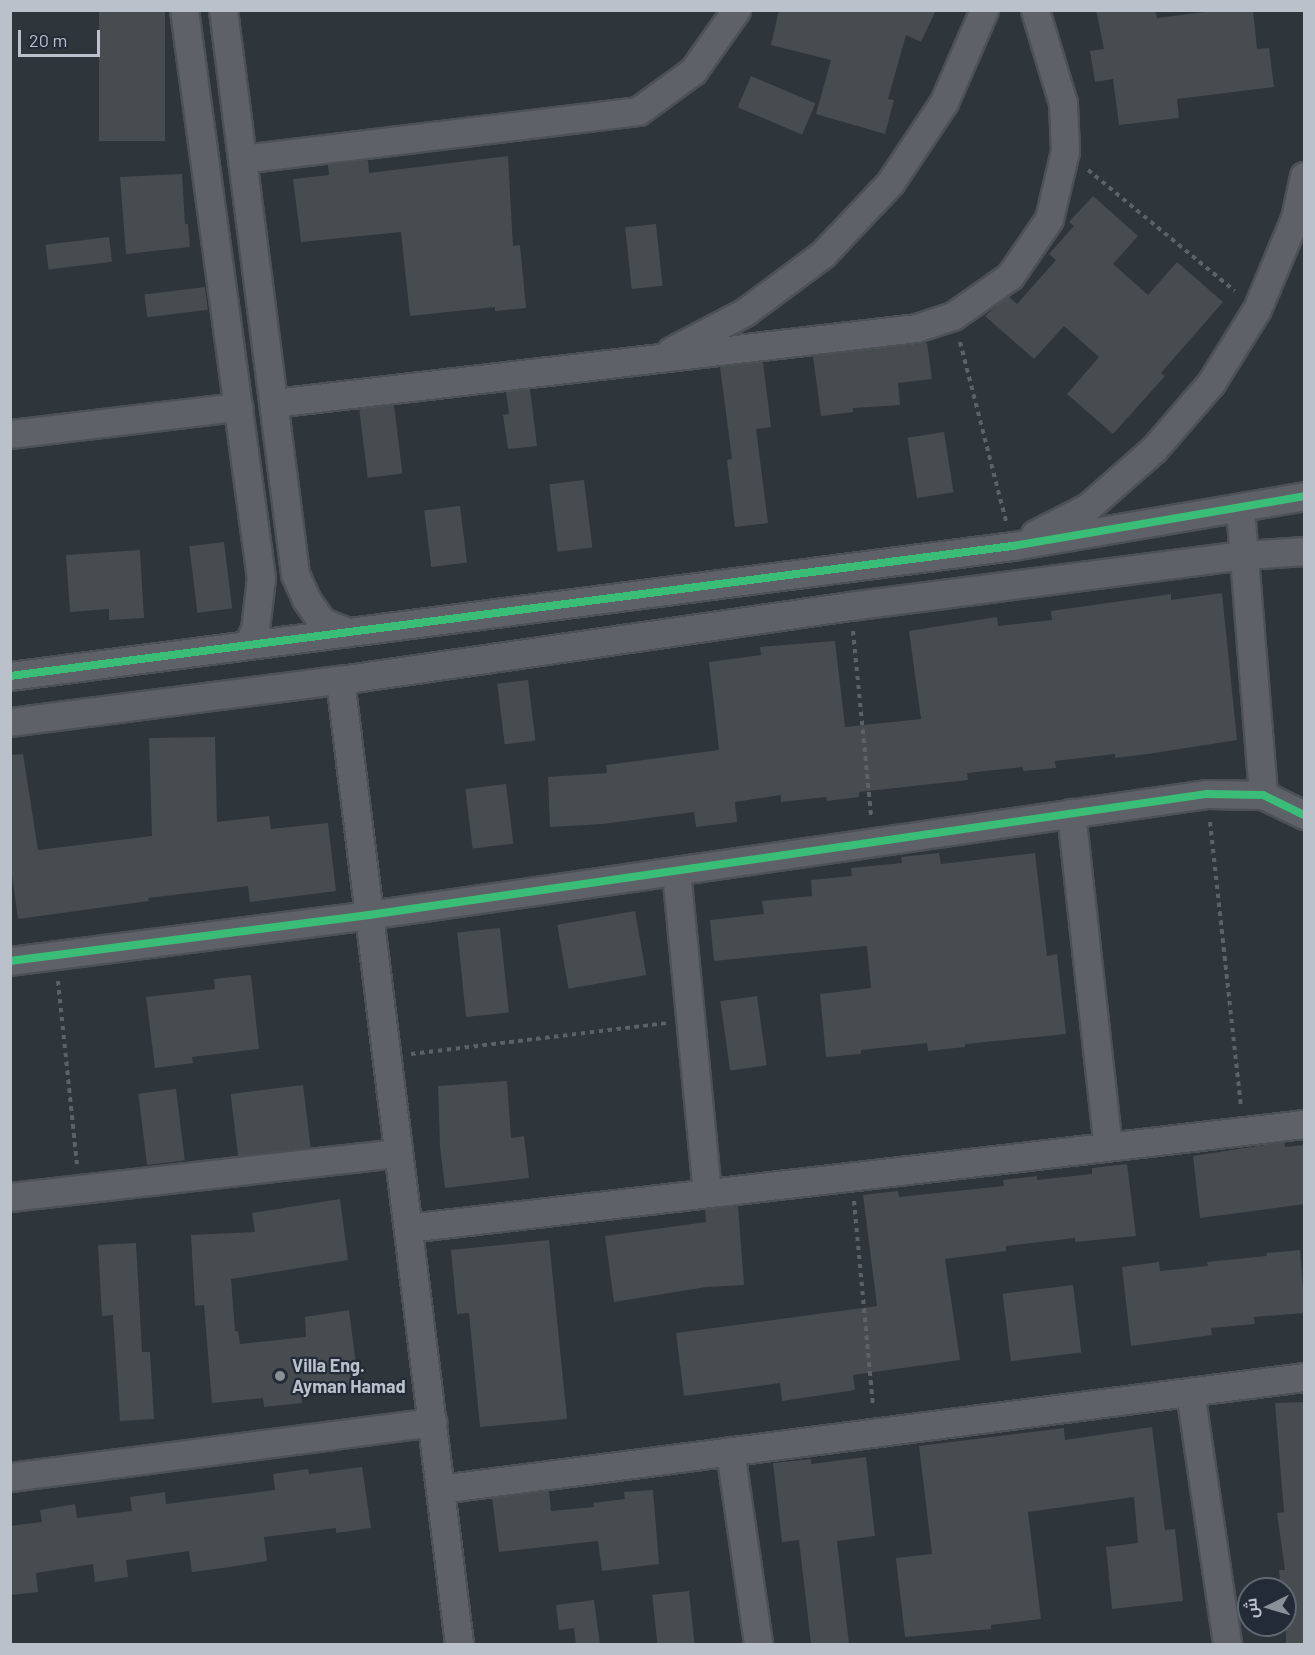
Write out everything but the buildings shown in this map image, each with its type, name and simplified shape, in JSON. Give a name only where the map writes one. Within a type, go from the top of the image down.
[{"type":"street","points":[[184,10],[261,578],[258,612],[249,644]]},
{"type":"street","points":[[223,10],[295,574],[306,599],[322,622],[348,632]]},
{"type":"street","points":[[242,159],[638,111],[693,71],[736,10]]},
{"type":"street","points":[[658,358],[745,312],[823,254],[890,183],[944,102],[984,10]]},
{"type":"street","points":[[274,403],[916,328],[953,316],[1010,276],[1049,219],[1065,151],[1063,104],[1035,10]]},
{"type":"street","points":[[1013,546],[1088,507],[1154,449],[1211,383],[1257,309],[1295,218],[1305,176]]},
{"type":"street","points":[[10,434],[238,407]]},
{"type":"street","points":[[10,676],[1013,546],[1305,496]]},
{"type":"street","points":[[1240,508],[1263,795]]},
{"type":"street","points":[[10,722],[340,680],[850,606],[1245,555],[1305,551]]},
{"type":"street","points":[[776,578],[782,616]]},
{"type":"street","points":[[340,680],[459,1644]]},
{"type":"street","points":[[10,961],[369,915],[1207,794],[1263,795],[1305,814]]},
{"type":"street","points":[[1071,813],[1108,1146]]},
{"type":"street","points":[[676,871],[707,1193]]},
{"type":"street","points":[[408,1228],[1305,1124]]},
{"type":"street","points":[[10,1197],[398,1153]]},
{"type":"street","points":[[440,1489],[1305,1377]]},
{"type":"street","points":[[1190,1392],[1227,1644]]},
{"type":"street","points":[[10,1477],[432,1422]]},
{"type":"street","points":[[730,1451],[758,1644]]},
{"type":"path","points":[[1065,151],[1257,309]]},
{"type":"path","points":[[953,316],[1013,546]]},
{"type":"path","points":[[850,606],[873,843]]},
{"type":"path","points":[[1207,794],[1244,1131]]},
{"type":"path","points":[[55,955],[80,1189]]},
{"type":"path","points":[[387,1057],[690,1020]]},
{"type":"path","points":[[851,1176],[876,1434]]},
{"type":"cycle path","points":[[10,676],[1013,546],[1304,496]]},
{"type":"cycle path","points":[[10,961],[369,915],[1207,794],[1263,795],[1304,815]]},
{"type":"place","name":"Villa Eng. Ayman Hamad","points":[[280,1376]]}]
